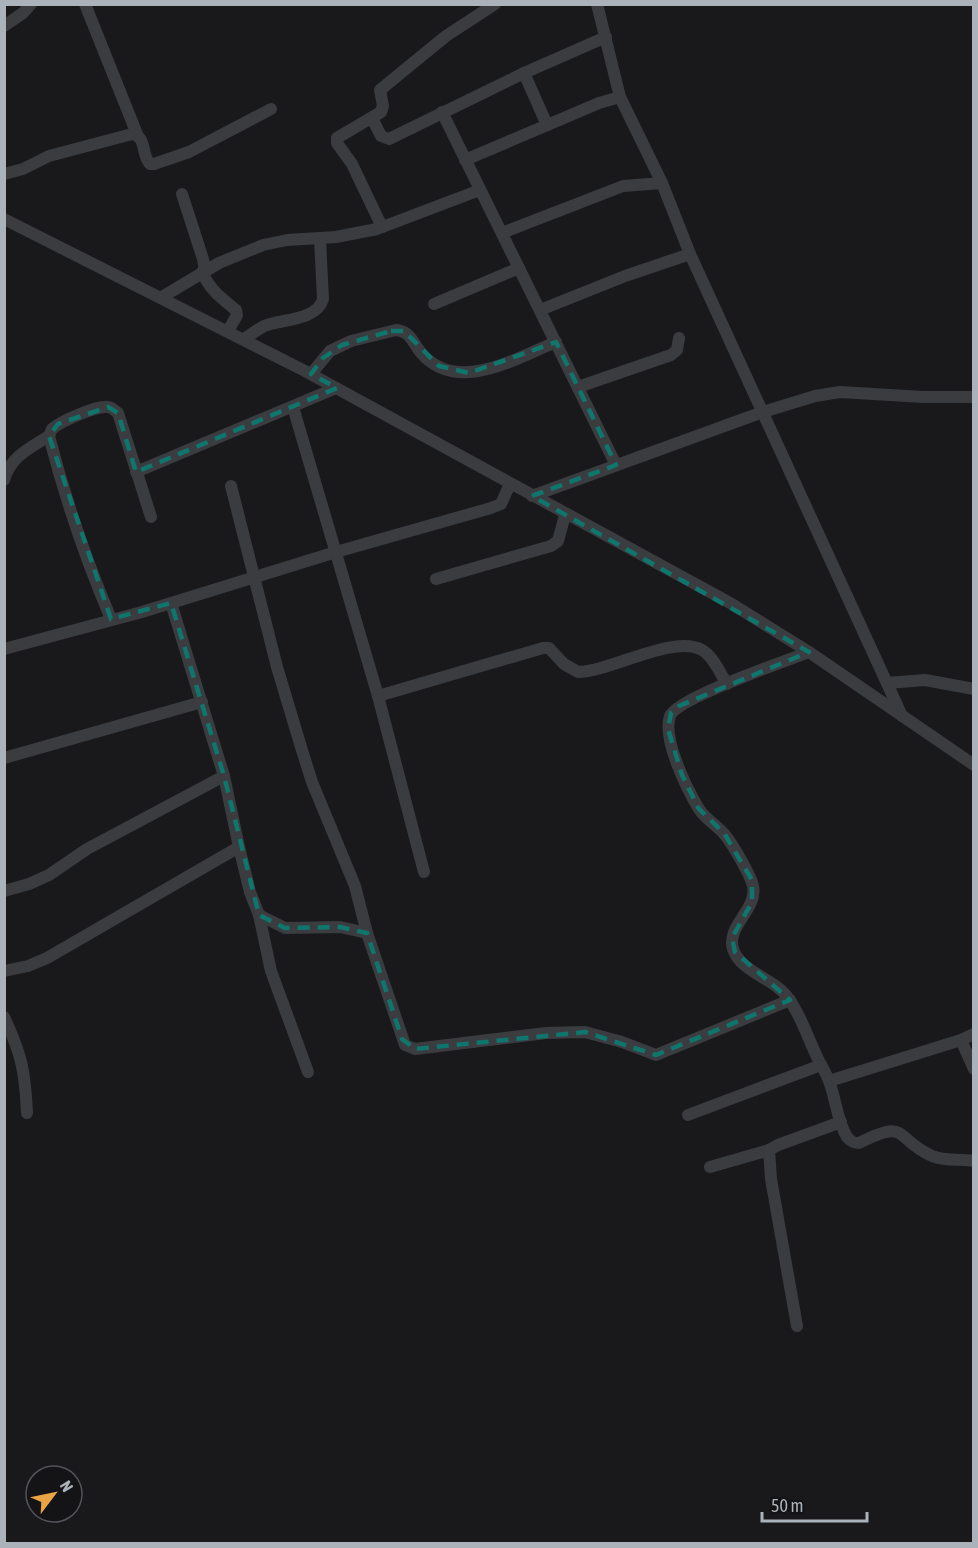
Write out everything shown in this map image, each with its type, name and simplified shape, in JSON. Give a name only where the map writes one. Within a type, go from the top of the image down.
[{"type":"street","points":[[4,26],[23,14],[31,4]]},
{"type":"street","points":[[85,4],[150,164],[189,152],[271,109]]},
{"type":"street","points":[[382,227],[352,164],[336,141],[383,110],[380,90],[446,36],[495,4]]},
{"type":"street","points":[[597,4],[620,97],[662,183],[690,254],[902,717]]},
{"type":"street","points":[[372,118],[381,136],[389,139],[524,73],[606,37]]},
{"type":"street","points":[[524,73],[548,125]]},
{"type":"street","points":[[465,160],[599,103],[620,97]]},
{"type":"street","points":[[442,112],[616,465]]},
{"type":"street","points":[[4,174],[23,169],[70,149],[137,134]]},
{"type":"street","points":[[502,233],[623,186],[662,183]]},
{"type":"street","points":[[162,297],[239,253],[287,240],[320,239],[382,227],[480,190]]},
{"type":"street","points":[[182,194],[203,259],[207,285],[236,310],[237,315],[228,331]]},
{"type":"street","points":[[4,219],[244,339],[732,604],[809,652],[974,765]]},
{"type":"street","points":[[244,339],[267,325],[310,313],[319,307],[323,299],[320,239]]},
{"type":"street","points":[[540,310],[690,254]]},
{"type":"street","points":[[434,304],[519,268]]},
{"type":"street","points":[[310,374],[330,351],[351,341],[396,330],[409,334],[420,351],[439,366],[469,373],[487,370],[556,342]]},
{"type":"street","points":[[578,387],[671,355],[676,351],[680,338]]},
{"type":"street","points":[[136,472],[336,388]]},
{"type":"street","points":[[532,496],[763,412],[815,396],[840,392],[923,397],[974,397]]},
{"type":"street","points":[[4,480],[18,455],[49,436],[58,424],[84,413],[108,407],[118,413],[151,517]]},
{"type":"street","points":[[292,407],[378,696],[424,872]]},
{"type":"street","points":[[49,436],[96,585],[111,619]]},
{"type":"street","points":[[4,649],[171,603],[336,552],[491,508],[501,504],[510,484]]},
{"type":"street","points":[[231,486],[256,577],[277,667],[303,755],[356,886],[367,933],[405,1045],[415,1049],[546,1033],[585,1032],[622,1042],[656,1055],[790,1000]]},
{"type":"street","points":[[436,579],[554,544],[558,541],[565,515]]},
{"type":"street","points":[[171,603],[224,776],[250,892],[259,915],[272,970],[308,1072]]},
{"type":"street","points":[[378,696],[543,648],[549,648],[564,664],[578,672],[654,651],[678,646],[691,647],[701,649],[709,656],[727,684]]},
{"type":"street","points":[[809,652],[727,684],[679,706],[671,713],[668,729],[682,775],[699,809],[713,825],[724,833],[752,880],[754,889],[752,902],[732,938],[735,952],[748,968],[771,981],[790,1000],[829,1081],[846,1136],[854,1143],[859,1143],[882,1131],[891,1130],[902,1134],[932,1156],[974,1161]]},
{"type":"street","points":[[887,683],[925,680],[974,689]]},
{"type":"street","points":[[4,758],[202,702]]},
{"type":"street","points":[[4,891],[49,875],[87,849],[224,776]]},
{"type":"street","points":[[4,971],[28,966],[46,958],[239,847]]},
{"type":"street","points":[[259,915],[285,928],[340,927],[367,933]]},
{"type":"street","points":[[4,1017],[20,1052],[24,1070],[27,1113]]},
{"type":"street","points":[[829,1081],[974,1034]]},
{"type":"street","points":[[961,1040],[974,1069]]},
{"type":"street","points":[[688,1115],[821,1065]]},
{"type":"street","points":[[710,1167],[769,1150],[778,1144],[841,1122]]},
{"type":"street","points":[[769,1150],[771,1179],[797,1326]]},
{"type":"highlighted area","points":[[391,331],[404,331],[439,366],[469,373],[556,342],[616,465],[532,496],[809,652],[679,706],[671,713],[668,729],[682,775],[699,809],[724,833],[752,880],[752,902],[732,938],[735,952],[790,1000],[656,1055],[585,1032],[415,1049],[402,1039],[367,933],[340,927],[285,928],[259,915],[224,776],[171,603],[111,619],[49,436],[58,424],[108,407],[118,413],[136,472],[337,388],[311,374],[323,358],[342,345]]}]
